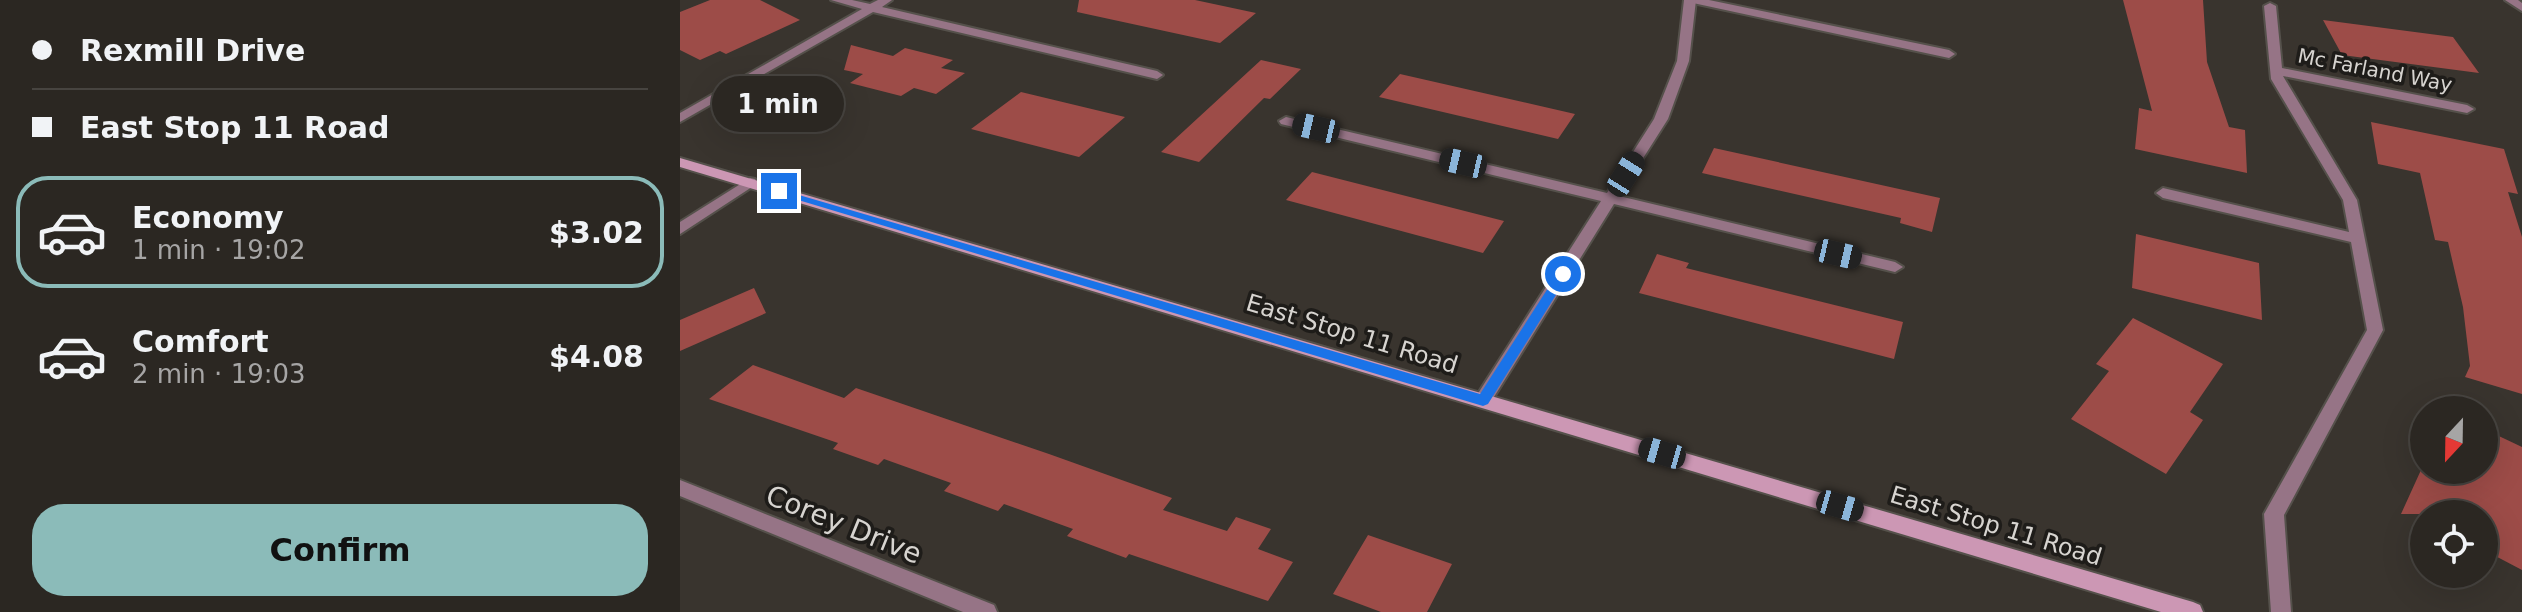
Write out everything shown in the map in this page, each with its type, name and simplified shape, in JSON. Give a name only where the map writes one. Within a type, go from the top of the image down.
[{"type":"main road","name":"East Stop 11 Road","points":[[680,162],[2193,612]]},
{"type":"street","points":[[837,0],[1157,75]]},
{"type":"street","points":[[680,118],[886,0]]},
{"type":"street","points":[[1483,400],[1668,104],[1683,61],[1691,0],[1949,54]]},
{"type":"street","points":[[2511,0],[2522,8]]},
{"type":"street","points":[[2270,6],[2277,79],[2350,200],[2375,330],[2274,514],[2281,612]]},
{"type":"street","name":"Mc Farland Way","points":[[2276,71],[2467,109]]},
{"type":"street","points":[[1286,121],[1895,267]]},
{"type":"street","points":[[680,229],[750,182]]},
{"type":"street","points":[[2163,193],[2358,239]]},
{"type":"street","name":"Corey Drive","points":[[680,488],[987,612]]},
{"type":"building","points":[[710,0],[760,0],[800,20],[726,54],[720,51],[700,60],[680,50],[680,12]]},
{"type":"building","points":[[1079,0],[1195,0],[1256,13],[1220,43],[1077,12]]},
{"type":"building","points":[[2123,0],[2203,0],[2207,62],[2229,127],[2245,130],[2247,173],[2135,149],[2139,108],[2152,111]]},
{"type":"building","points":[[2323,20],[2453,37],[2479,73],[2342,55]]},
{"type":"building","points":[[851,45],[893,56],[905,48],[953,60],[941,68],[965,73],[936,94],[914,88],[901,96],[850,83],[863,74],[844,70]]},
{"type":"building","points":[[1261,60],[1301,69],[1270,99],[1264,98],[1199,162],[1161,152]]},
{"type":"building","points":[[1400,74],[1575,114],[1558,139],[1379,97]]},
{"type":"building","points":[[1021,92],[1125,117],[1079,157],[971,129]]},
{"type":"building","points":[[2371,122],[2504,149],[2518,194],[2508,192],[2522,237],[2522,394],[2465,377],[2470,366],[2463,307],[2448,242],[2435,240],[2420,173],[2378,164]]},
{"type":"building","points":[[1714,148],[1940,198],[1932,232],[1900,223],[1901,218],[1702,173]]},
{"type":"building","points":[[1312,172],[1504,221],[1483,253],[1286,200]]},
{"type":"building","points":[[2136,234],[2259,263],[2262,320],[2132,288]]},
{"type":"building","points":[[1657,254],[1689,263],[1686,268],[1903,322],[1894,359],[1639,293]]},
{"type":"building","points":[[754,288],[766,313],[680,351],[680,320]]},
{"type":"building","points":[[2133,318],[2223,364],[2190,412],[2203,420],[2166,474],[2071,419],[2109,371],[2096,364]]},
{"type":"building","points":[[753,365],[844,398],[856,388],[1049,454],[1172,498],[1163,510],[1227,531],[1236,517],[1271,529],[1258,549],[1293,562],[1268,601],[1129,554],[1126,558],[1067,536],[1073,529],[1004,504],[998,511],[944,491],[951,483],[884,459],[878,465],[833,449],[838,443],[709,399]]},
{"type":"building","points":[[2498,436],[2522,447],[2522,570],[2498,557],[2498,500],[2410,500],[2410,514],[2401,514],[2415,484],[2498,484]]},
{"type":"building","points":[[1368,535],[1452,564],[1427,612],[1381,612],[1333,594]]},
{"type":"route","points":[[779,191],[1483,400],[1563,274]]}]
